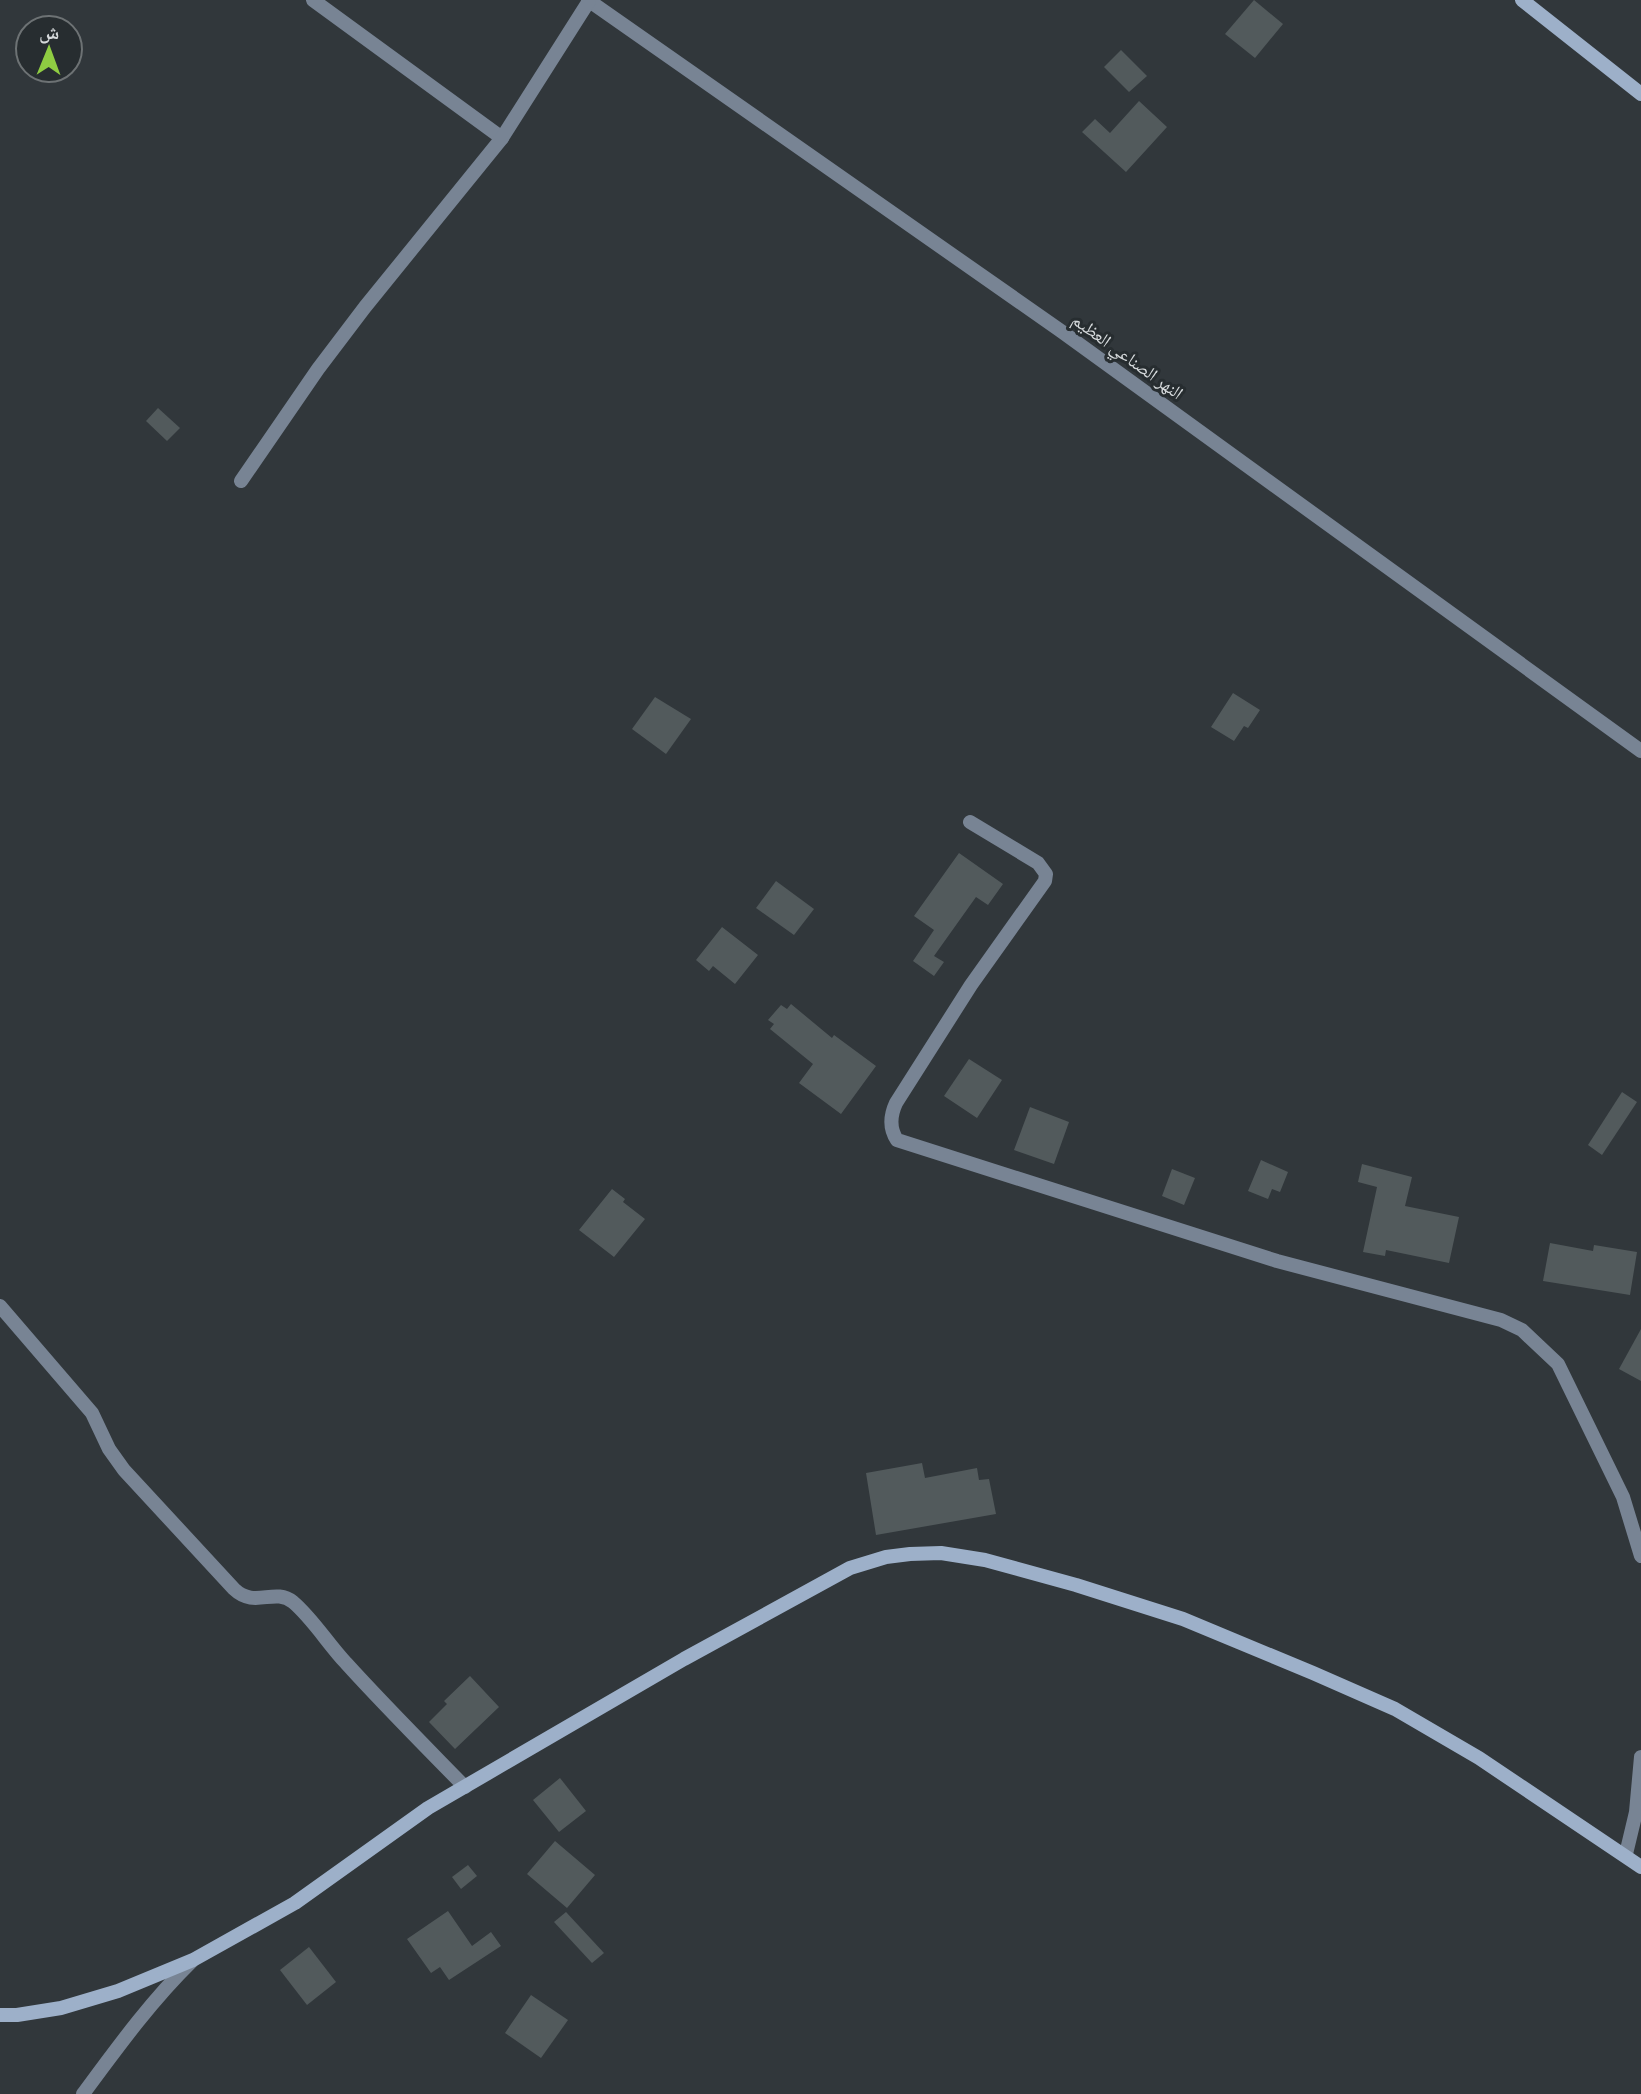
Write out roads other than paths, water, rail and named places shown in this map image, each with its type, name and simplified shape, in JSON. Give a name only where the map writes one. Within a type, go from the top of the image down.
[{"type":"street","points":[[313,0],[502,138]]},
{"type":"street","points":[[241,481],[318,369],[365,307],[502,138],[588,0]]},
{"type":"street","name":"النهر الصناعي العظيم","points":[[588,0],[1061,331],[1641,751]]},
{"type":"street","points":[[1522,0],[1641,94]]},
{"type":"street","points":[[970,822],[1038,863],[1045,870],[1045,881],[971,985],[896,1103],[891,1122],[892,1133],[897,1140],[1277,1261],[1501,1320],[1522,1330],[1558,1364],[1623,1497],[1641,1556]]},
{"type":"street","points":[[0,1306],[92,1413],[109,1449],[124,1470],[233,1589],[249,1599],[275,1596],[288,1598],[299,1607],[344,1662],[465,1787]]},
{"type":"street","points":[[0,2015],[61,2008],[117,1991],[193,1960],[295,1903],[428,1808],[684,1659],[850,1568],[886,1557],[941,1553],[985,1560],[1183,1619],[1395,1709],[1479,1758],[1626,1854],[1641,1867]]},
{"type":"street","points":[[1626,1854],[1636,1812],[1641,1757]]},
{"type":"street","points":[[83,2094],[144,2014],[193,1960]]}]
